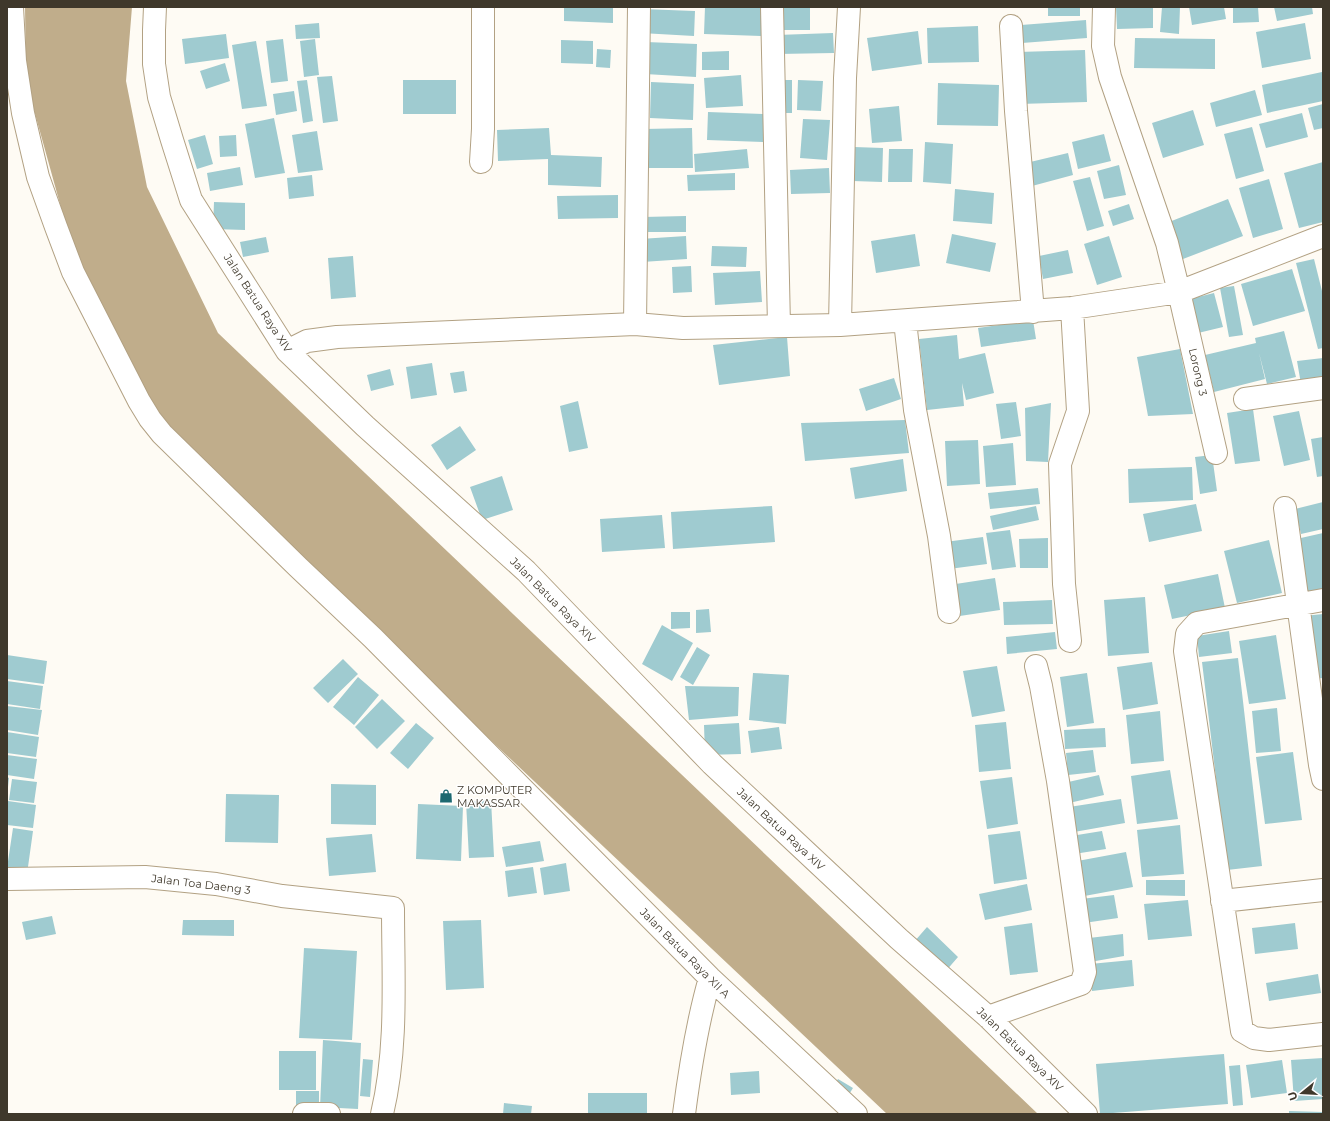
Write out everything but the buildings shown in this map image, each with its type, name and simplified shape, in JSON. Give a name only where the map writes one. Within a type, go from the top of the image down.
[{"type":"street","name":"Jalan Batua Raya XII A","points":[[12,7],[16,61],[23,113],[38,177],[73,272],[139,401],[150,419],[167,439],[373,638],[710,978],[845,1110]]},
{"type":"street","name":"Jalan Batua Raya XIV","points":[[155,7],[154,64],[160,97],[191,200],[287,351],[365,426],[526,571],[712,764],[899,939],[988,1017],[1086,1114]]},
{"type":"street","points":[[481,162],[483,128],[483,7]]},
{"type":"street","points":[[635,324],[639,7]]},
{"type":"street","points":[[772,7],[779,326]]},
{"type":"street","points":[[840,325],[845,78],[849,7]]},
{"type":"street","name":"Lorong 3","points":[[1104,7],[1103,46],[1110,77],[1167,243],[1216,453]]},
{"type":"street","points":[[1012,26],[1016,111],[1033,312]]},
{"type":"street","points":[[287,351],[307,341],[338,336],[635,324],[683,328],[840,325],[1072,308],[1179,292],[1323,236]]},
{"type":"street","points":[[1070,641],[1063,570],[1060,464],[1078,411],[1072,308]]},
{"type":"street","points":[[905,321],[915,410],[939,536],[949,612]]},
{"type":"street","points":[[1245,399],[1323,388]]},
{"type":"street","points":[[1285,508],[1323,779]]},
{"type":"street","points":[[1323,600],[1197,623],[1187,634],[1185,650],[1242,1031],[1254,1038],[1269,1040],[1323,1034]]},
{"type":"street","points":[[988,1017],[1081,984],[1085,972],[1058,781],[1036,666]]},
{"type":"street","name":"Jalan Toa Daeng 3","points":[[7,879],[145,877],[216,884],[282,896],[393,908],[392,1030],[387,1093],[382,1114]]},
{"type":"street","points":[[1222,901],[1323,890]]},
{"type":"street","points":[[684,1114],[691,1061],[699,1019],[710,978]]},
{"type":"street","points":[[304,1114],[329,1114]]},
{"type":"shaded area","points":[[25,7],[132,7],[126,81],[147,187],[218,333],[1038,1114],[887,1114],[165,433],[73,251],[26,81]]},
{"type":"place","name":"Z KOMPUTER MAKASSAR","points":[[446,796]]}]
